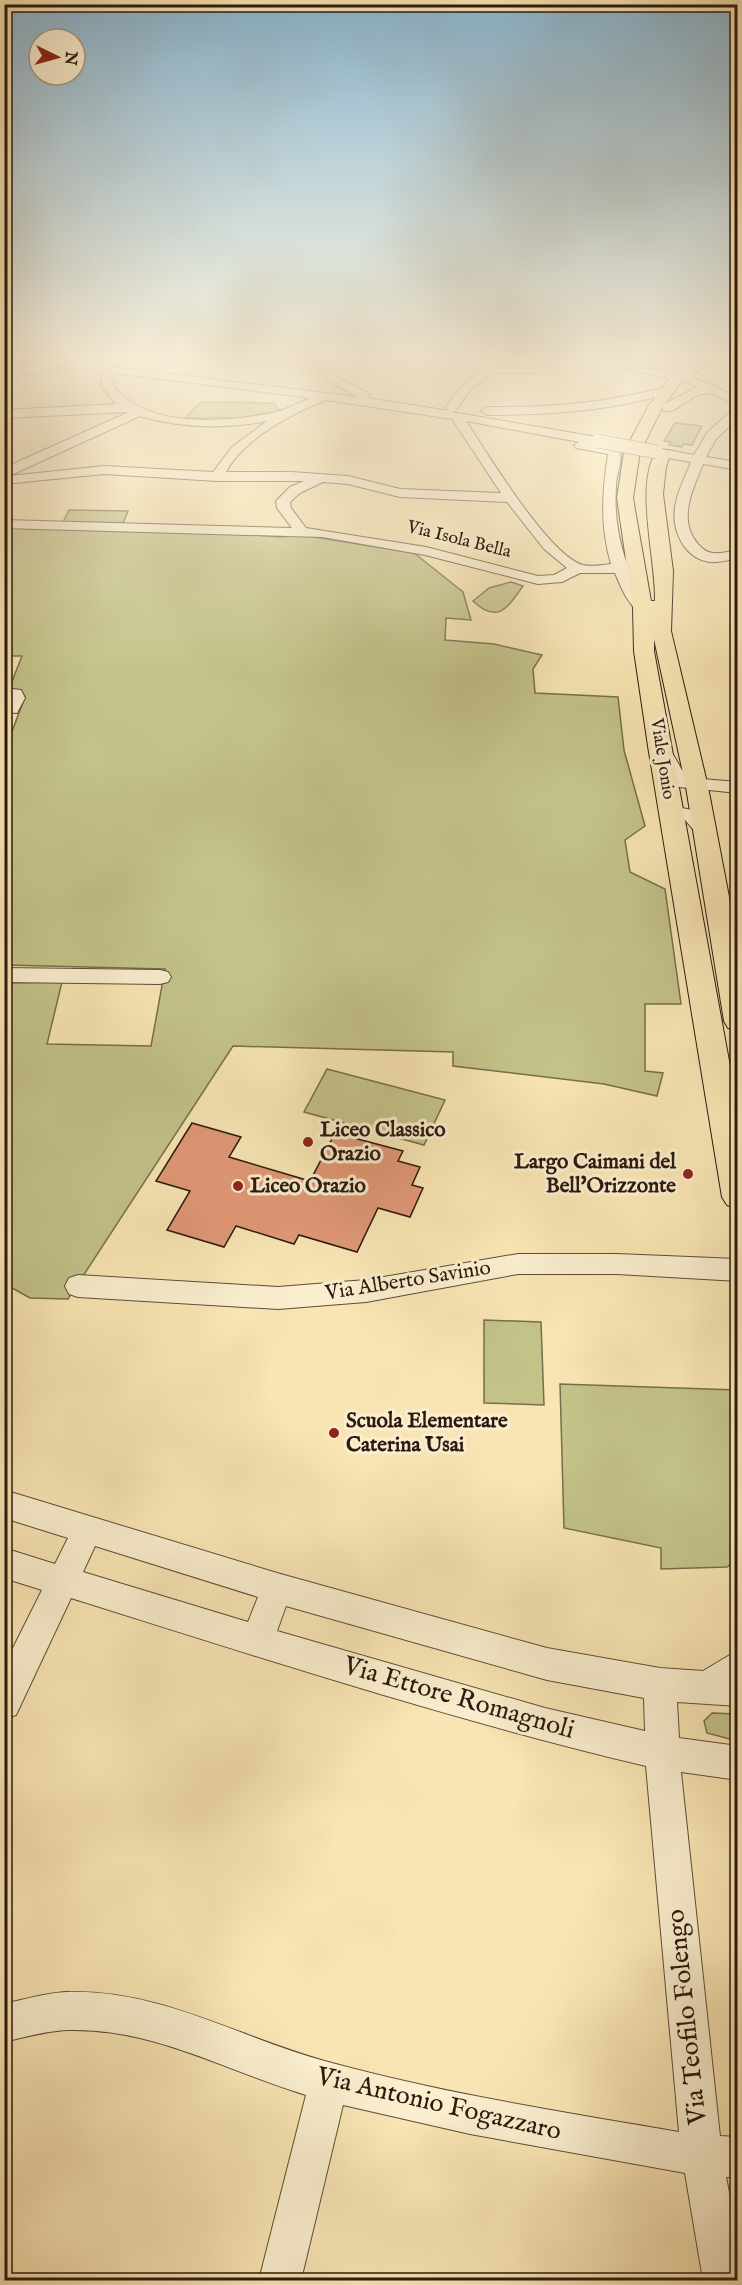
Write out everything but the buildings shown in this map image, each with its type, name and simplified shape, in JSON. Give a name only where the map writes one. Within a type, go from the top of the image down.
[{"type":"main road","name":"Viale Jonio","points":[[632,461],[626,482],[627,518],[643,608],[644,651],[738,1197]]},
{"type":"main road","name":"Viale Jonio","points":[[643,461],[637,491],[641,534],[698,787],[737,1014]]},
{"type":"main road","points":[[658,461],[654,496],[664,570],[663,635]]},
{"type":"street","points":[[4,473],[29,461]]},
{"type":"street","points":[[217,477],[225,461]]},
{"type":"street","points":[[487,461],[512,498],[555,553],[578,568],[620,569]]},
{"type":"street","points":[[614,461],[609,504],[611,532],[620,569],[631,593],[643,608]]},
{"type":"street","points":[[696,461],[681,500],[679,514],[682,527],[693,548],[702,556],[710,558],[738,554]]},
{"type":"street","points":[[717,461],[738,466]]},
{"type":"street","points":[[4,480],[104,470],[217,477],[322,478],[352,481],[400,493],[512,498]]},
{"type":"street","points":[[301,531],[284,508],[283,501],[295,490],[322,478]]},
{"type":"street","name":"Via Isola Bella","points":[[4,524],[301,531],[363,539],[426,551],[538,580],[557,579],[578,568]]},
{"type":"street","points":[[659,746],[679,779],[698,787],[738,788]]},
{"type":"street","points":[[671,812],[691,815],[706,832]]},
{"type":"street","points":[[4,975],[160,977]]},
{"type":"street","name":"Via Alberto Savinio","points":[[78,1287],[278,1298],[366,1291],[525,1264],[594,1264],[738,1270]]},
{"type":"street","points":[[4,1504],[277,1588],[547,1664],[660,1684],[722,1689],[738,1666]]},
{"type":"street","points":[[4,1703],[87,1531]]},
{"type":"street","name":"Via Ettore Romagnoli","points":[[4,1563],[258,1638],[406,1686],[545,1725],[729,1768]]},
{"type":"street","points":[[258,1638],[277,1588]]},
{"type":"street","name":"Via Teofilo Folengo","points":[[660,1684],[661,1752],[720,2157],[724,2280]]},
{"type":"street","name":"Via Antonio Fogazzaro","points":[[4,2023],[66,2011],[143,2019],[189,2031],[328,2082],[434,2108],[720,2157]]},
{"type":"street","points":[[280,2280],[328,2082]]},
{"type":"green space","points":[[69,510],[128,511],[123,523],[63,522]]},
{"type":"green space","points":[[5,527],[202,531],[281,537],[302,535],[414,553],[463,592],[471,620],[446,618],[445,640],[494,644],[542,655],[533,669],[535,693],[618,697],[624,750],[645,826],[625,840],[630,872],[665,889],[681,1004],[645,1004],[645,1071],[663,1073],[657,1096],[604,1084],[453,1066],[453,1052],[233,1046],[68,1299],[30,1298],[5,1284],[5,983],[62,982],[47,1044],[151,1046],[165,969],[5,965],[4,779],[9,766],[5,766],[5,750],[25,697],[21,690],[9,689],[22,656],[5,656]]},
{"type":"green space","points":[[511,582],[523,586],[502,610],[489,612],[473,601],[489,588]]},
{"type":"green space","points":[[327,1069],[445,1100],[424,1145],[304,1112]]},
{"type":"green space","points":[[484,1320],[541,1322],[544,1405],[484,1403]]},
{"type":"green space","points":[[560,1384],[737,1390],[737,1560],[727,1567],[661,1569],[661,1548],[564,1528]]},
{"type":"green space","points":[[712,1713],[737,1714],[737,1741],[707,1733],[704,1721]]},
{"type":"place","name":"Liceo Classico Orazio","points":[[308,1142]]},
{"type":"place","name":"Largo Caimani del Bell'Orizzonte","points":[[688,1174]]},
{"type":"place","name":"Liceo Orazio","points":[[238,1186]]},
{"type":"place","name":"Scuola Elementare Caterina Usai","points":[[334,1433]]}]
